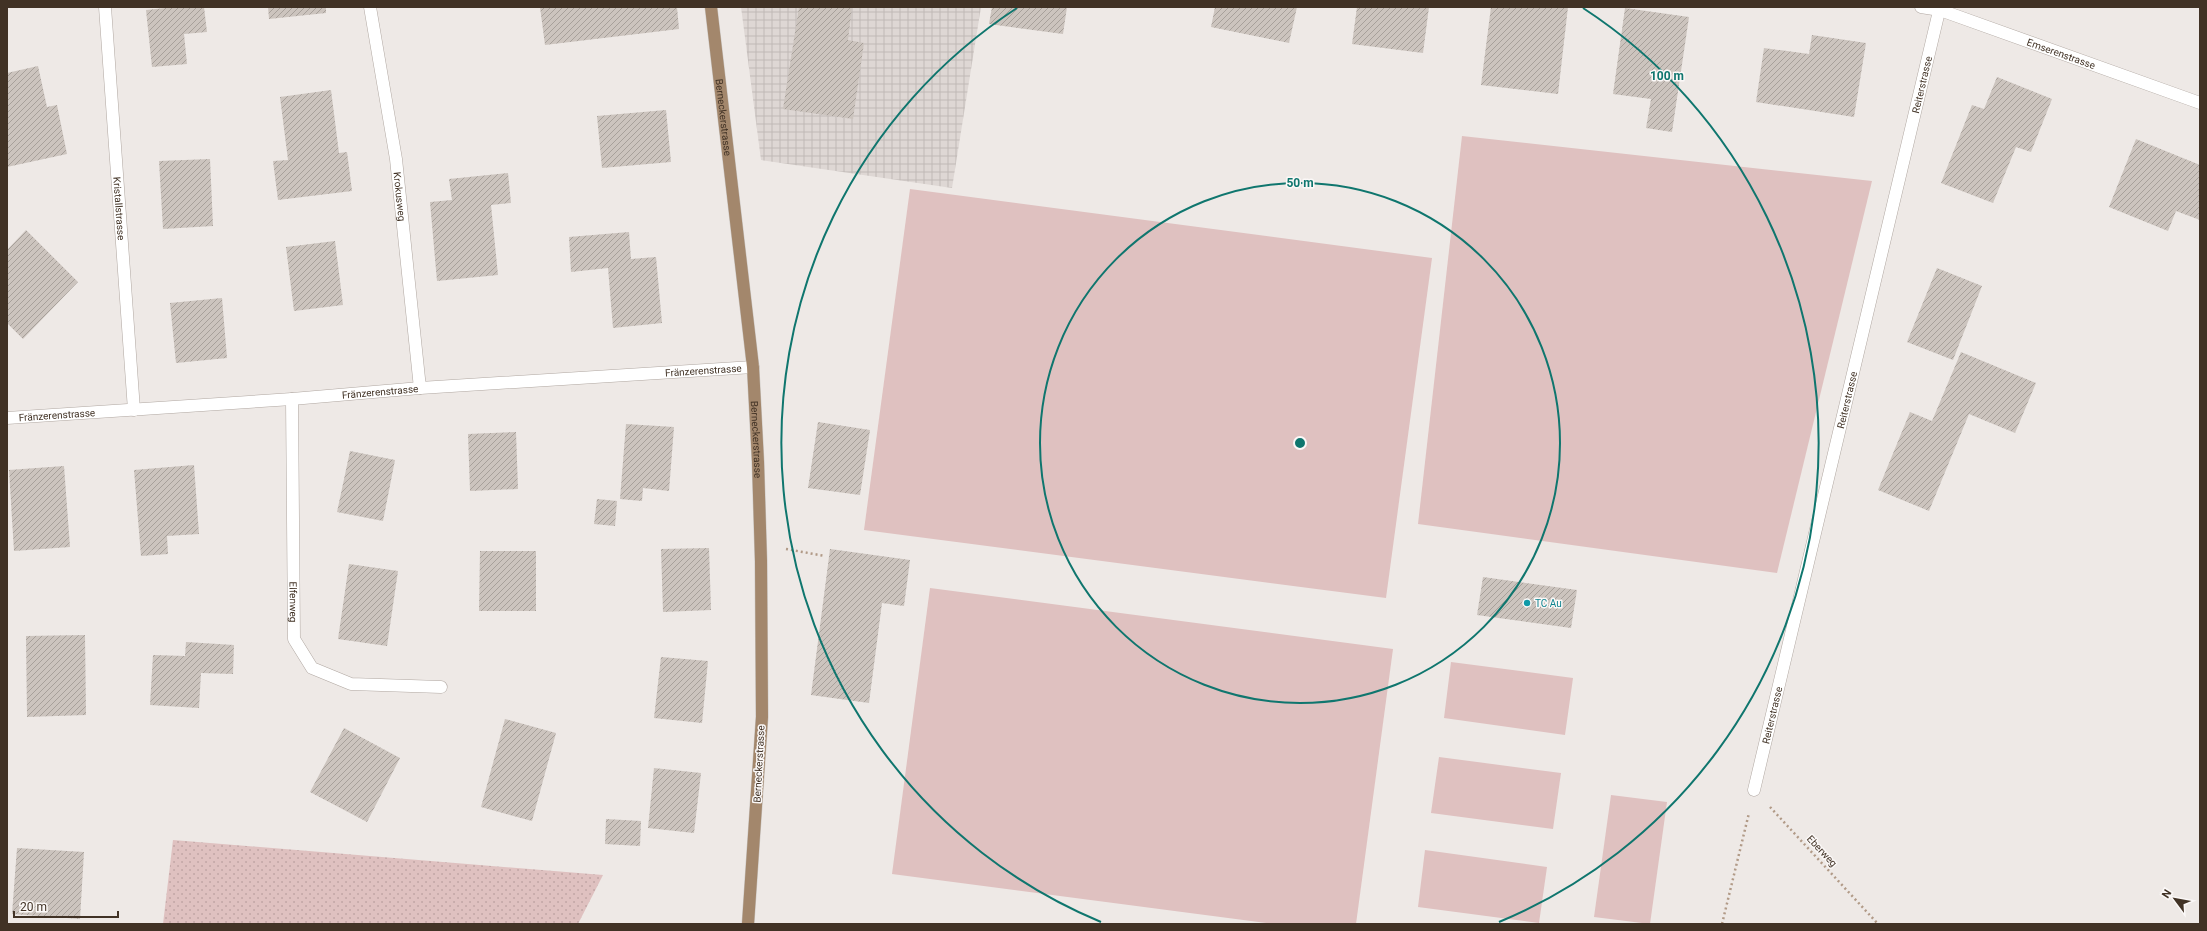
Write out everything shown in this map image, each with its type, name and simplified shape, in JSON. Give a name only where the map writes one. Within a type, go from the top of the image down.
[{"type":"main road","name":"Berneckerstrasse","points":[[711,7],[753,367],[762,561],[762,717],[748,924]]},
{"type":"street","name":"Kristallstrasse","points":[[105,7],[134,410]]},
{"type":"street","name":"Krokusweg","points":[[370,7],[396,159],[420,388]]},
{"type":"street","name":"Emserenstrasse","points":[[1922,7],[1940,8],[2200,103]]},
{"type":"street","name":"Reiterstrasse","points":[[1754,790],[1940,8]]},
{"type":"street","name":"Fränzerenstrasse","points":[[7,418],[292,399],[420,388],[753,367]]},
{"type":"street","name":"Elfenweg","points":[[292,399],[294,639],[312,668],[351,684],[441,687]]},
{"type":"path","points":[[786,549],[825,556]]},
{"type":"path","points":[[1722,924],[1754,790]]},
{"type":"path","name":"Eberweg","points":[[1754,790],[1878,924]]},
{"type":"shaded area","points":[[741,7],[981,7],[952,188],[761,160]]},
{"type":"shaded area","points":[[1462,136],[1872,181],[1777,573],[1418,524]]},
{"type":"shaded area","points":[[910,189],[1432,258],[1386,598],[864,530]]},
{"type":"shaded area","points":[[930,588],[1393,649],[1356,924],[1273,924],[892,874]]},
{"type":"shaded area","points":[[1451,662],[1573,678],[1565,735],[1444,718]]},
{"type":"shaded area","points":[[1439,757],[1561,773],[1553,829],[1431,813]]},
{"type":"shaded area","points":[[1611,795],[1667,802],[1650,924],[1594,917]]},
{"type":"shaded area","points":[[173,840],[603,875],[578,924],[163,924]]},
{"type":"shaded area","points":[[1425,850],[1547,867],[1539,923],[1418,907]]},
{"type":"building","points":[[175,7],[204,7],[207,32],[184,34],[187,64],[152,67],[146,10]]},
{"type":"building","points":[[268,7],[326,7],[326,13],[269,19]]},
{"type":"building","points":[[540,7],[677,7],[679,29],[545,45]]},
{"type":"building","points":[[799,7],[852,7],[848,40],[864,43],[853,119],[783,109]]},
{"type":"building","points":[[992,7],[1067,7],[1063,34],[989,24]]},
{"type":"building","points":[[1215,7],[1297,7],[1289,43],[1211,27]]},
{"type":"building","points":[[1357,7],[1429,7],[1423,53],[1352,44]]},
{"type":"building","points":[[1491,7],[1568,7],[1558,94],[1481,85]]},
{"type":"building","points":[[1625,8],[1689,17],[1672,132],[1646,128],[1651,99],[1613,94]]},
{"type":"building","points":[[1812,35],[1866,43],[1854,117],[1756,102],[1764,48],[1809,54]]},
{"type":"building","points":[[38,66],[47,107],[57,105],[67,154],[7,167],[7,73]]},
{"type":"building","points":[[1997,77],[2052,99],[2031,152],[2016,147],[1993,203],[1941,183],[1972,105],[1984,109]]},
{"type":"building","points":[[331,90],[339,153],[347,152],[352,191],[278,200],[273,161],[288,160],[280,97]]},
{"type":"building","points":[[666,110],[671,162],[602,168],[597,116]]},
{"type":"building","points":[[2136,139],[2200,165],[2200,220],[2176,211],[2168,231],[2109,207]]},
{"type":"building","points":[[210,159],[213,226],[163,229],[159,161]]},
{"type":"building","points":[[508,173],[511,203],[491,205],[498,275],[437,281],[430,202],[452,200],[449,179]]},
{"type":"building","points":[[26,230],[78,282],[23,339],[7,323],[7,250]]},
{"type":"building","points":[[629,232],[631,259],[656,257],[662,323],[613,328],[608,268],[571,272],[569,237]]},
{"type":"building","points":[[335,241],[343,305],[294,311],[286,247]]},
{"type":"building","points":[[1937,268],[1982,286],[1953,360],[1907,342]]},
{"type":"building","points":[[222,298],[227,358],[176,363],[170,303]]},
{"type":"building","points":[[1961,352],[2036,383],[2015,433],[1969,414],[1929,511],[1878,490],[1910,412],[1932,421]]},
{"type":"building","points":[[818,422],[870,430],[860,495],[808,488]]},
{"type":"building","points":[[626,424],[674,427],[669,491],[643,488],[642,501],[620,499]]},
{"type":"building","points":[[516,432],[518,489],[470,491],[468,434]]},
{"type":"building","points":[[350,451],[395,460],[383,521],[337,512]]},
{"type":"building","points":[[194,465],[199,534],[167,536],[168,554],[141,556],[134,470]]},
{"type":"building","points":[[64,466],[70,547],[14,551],[9,470]]},
{"type":"building","points":[[597,499],[617,501],[615,526],[594,524]]},
{"type":"building","points":[[709,548],[711,610],[663,612],[661,549]]},
{"type":"building","points":[[830,549],[910,560],[904,606],[882,603],[869,703],[811,695]]},
{"type":"building","points":[[480,551],[536,551],[536,611],[479,611]]},
{"type":"building","points":[[349,564],[398,571],[387,646],[338,639]]},
{"type":"building","name":"TC Au","points":[[1483,577],[1577,590],[1571,628],[1477,615]]},
{"type":"building","points":[[85,635],[86,715],[27,717],[26,636]]},
{"type":"building","points":[[186,642],[234,645],[233,674],[201,673],[199,708],[150,705],[153,655],[185,656]]},
{"type":"building","points":[[661,657],[708,661],[702,723],[654,718]]},
{"type":"building","points":[[505,719],[556,733],[532,821],[481,807]]},
{"type":"building","points":[[344,728],[400,758],[367,822],[310,792]]},
{"type":"building","points":[[654,768],[701,773],[694,833],[648,828]]},
{"type":"building","points":[[606,819],[641,821],[640,846],[605,844]]},
{"type":"building","points":[[17,848],[84,852],[80,919],[12,914]]},
{"type":"place","name":"TC Au","points":[[1527,603]]}]
